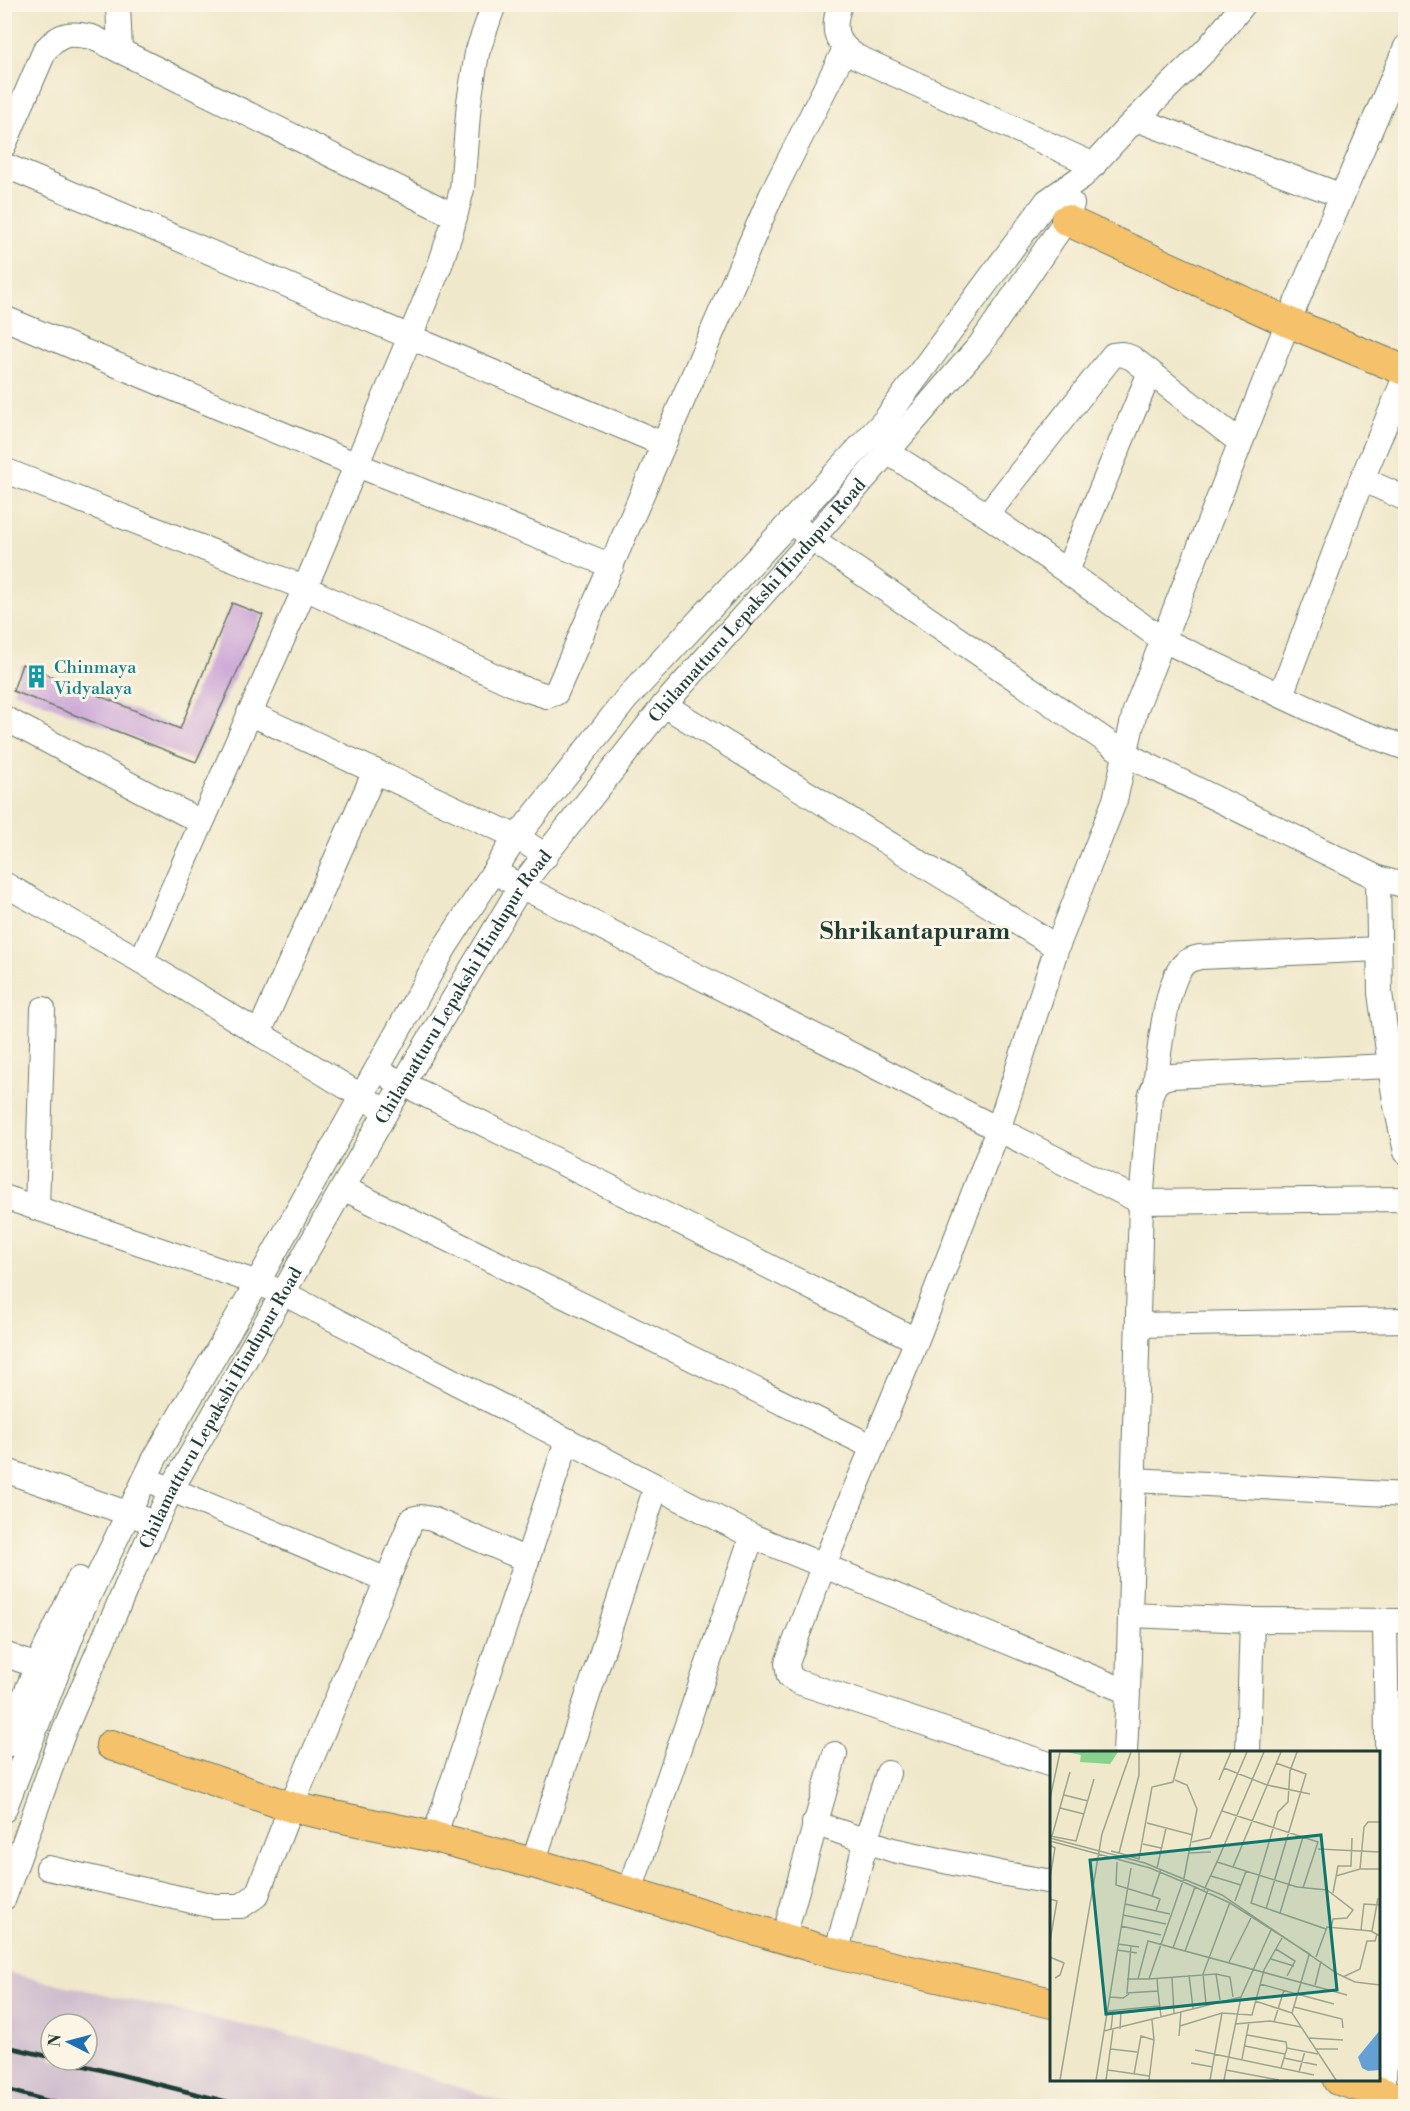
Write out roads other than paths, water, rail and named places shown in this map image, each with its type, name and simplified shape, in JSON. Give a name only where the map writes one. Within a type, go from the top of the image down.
[{"type":"main road","points":[[1066,220],[1288,322],[1406,373]]},
{"type":"main road","points":[[111,1745],[291,1807],[434,1837],[533,1863],[783,1940],[1050,2003]]},
{"type":"main road","points":[[1344,2081],[1394,2097]]},
{"type":"street","points":[[118,4],[120,51]]},
{"type":"street","points":[[141,961],[305,588],[440,265],[462,189],[469,102],[477,53],[494,4]]},
{"type":"street","points":[[840,4],[835,17],[836,36],[845,49],[857,57],[1088,170]]},
{"type":"street","name":"Chilamatturu Lepakshi Hindupur Road","points":[[4,1810],[80,1614],[155,1458],[258,1283],[445,947],[517,837],[627,698],[885,420],[1047,201],[1088,170],[1207,49],[1244,4]]},
{"type":"street","points":[[4,145],[45,50],[56,38],[70,33],[92,37],[455,216]]},
{"type":"street","points":[[1050,1764],[798,1682],[789,1676],[787,1663],[823,1567],[916,1340],[998,1130],[1057,947],[1115,800],[1135,711],[1162,640],[1288,322],[1406,47]]},
{"type":"street","points":[[4,470],[305,588],[519,687],[547,696],[556,693],[771,196],[845,49]]},
{"type":"street","points":[[1136,119],[1342,196]]},
{"type":"street","points":[[4,165],[663,444]]},
{"type":"street","name":"Chilamatturu Lepakshi Hindupur Road","points":[[4,1898],[64,1731],[171,1490],[386,1112],[521,886],[664,705],[980,345],[1066,220],[1088,170]]},
{"type":"street","points":[[4,318],[357,465],[612,566]]},
{"type":"street","points":[[987,515],[1113,355],[1122,354],[1132,358],[1240,442]]},
{"type":"street","points":[[1067,571],[1150,372]]},
{"type":"street","points":[[1281,695],[1362,479],[1406,373]]},
{"type":"street","points":[[887,452],[987,515],[1162,640],[1350,728],[1406,748]]},
{"type":"street","points":[[1362,479],[1406,499]]},
{"type":"street","points":[[791,521],[812,539],[1125,754],[1378,878],[1406,886]]},
{"type":"street","points":[[664,705],[1057,947]]},
{"type":"street","points":[[249,713],[517,837],[546,856]]},
{"type":"street","points":[[4,718],[201,822]]},
{"type":"street","points":[[259,1033],[375,771]]},
{"type":"street","points":[[494,872],[1141,1202],[1406,1199]]},
{"type":"street","points":[[1378,878],[1380,993],[1390,1066],[1406,1152]]},
{"type":"street","points":[[4,884],[141,961],[386,1112]]},
{"type":"street","points":[[1125,1751],[1141,1202],[1150,1097],[1155,1084],[1169,1000],[1176,976],[1180,968],[1189,960],[1200,957],[1379,949]]},
{"type":"street","points":[[37,1208],[43,1009]]},
{"type":"street","points":[[1155,1084],[1161,1078],[1171,1076],[1390,1066]]},
{"type":"street","points":[[377,1070],[402,1085],[916,1340]]},
{"type":"street","points":[[343,1188],[873,1447]]},
{"type":"street","points":[[4,1197],[283,1293],[752,1536],[1128,1692]]},
{"type":"street","points":[[1138,1325],[1406,1320]]},
{"type":"street","points":[[434,1837],[567,1442]]},
{"type":"street","points":[[4,1470],[157,1523]]},
{"type":"street","points":[[145,1478],[387,1580]]},
{"type":"street","points":[[1134,1480],[1406,1495]]},
{"type":"street","points":[[533,1863],[656,1487]]},
{"type":"street","points":[[48,1868],[214,1906],[241,1906],[256,1894],[412,1519],[421,1517],[432,1519],[527,1560]]},
{"type":"street","points":[[629,1893],[752,1536]]},
{"type":"street","points":[[4,1746],[37,1666],[85,1569],[92,1564],[131,1576]]},
{"type":"street","points":[[1130,1615],[1252,1620],[1395,1621],[1398,1970],[1394,2097]]},
{"type":"street","points":[[1248,1751],[1252,1620]]},
{"type":"street","points":[[4,1654],[37,1666]]},
{"type":"street","points":[[783,1940],[835,1754]]},
{"type":"street","points":[[836,1954],[888,1773]]},
{"type":"street","points":[[814,1823],[894,1850],[1050,1882]]},
{"type":"railway","points":[[4,2046],[39,2054]]},
{"type":"railway","points":[[99,2069],[244,2106]]},
{"type":"railway","points":[[4,2089],[66,2106]]},
{"type":"place","name":"Chinmaya Vidyalaya","points":[[36,677]]},
{"type":"district","name":"Shrikantapuram","points":[[915,931]]}]
